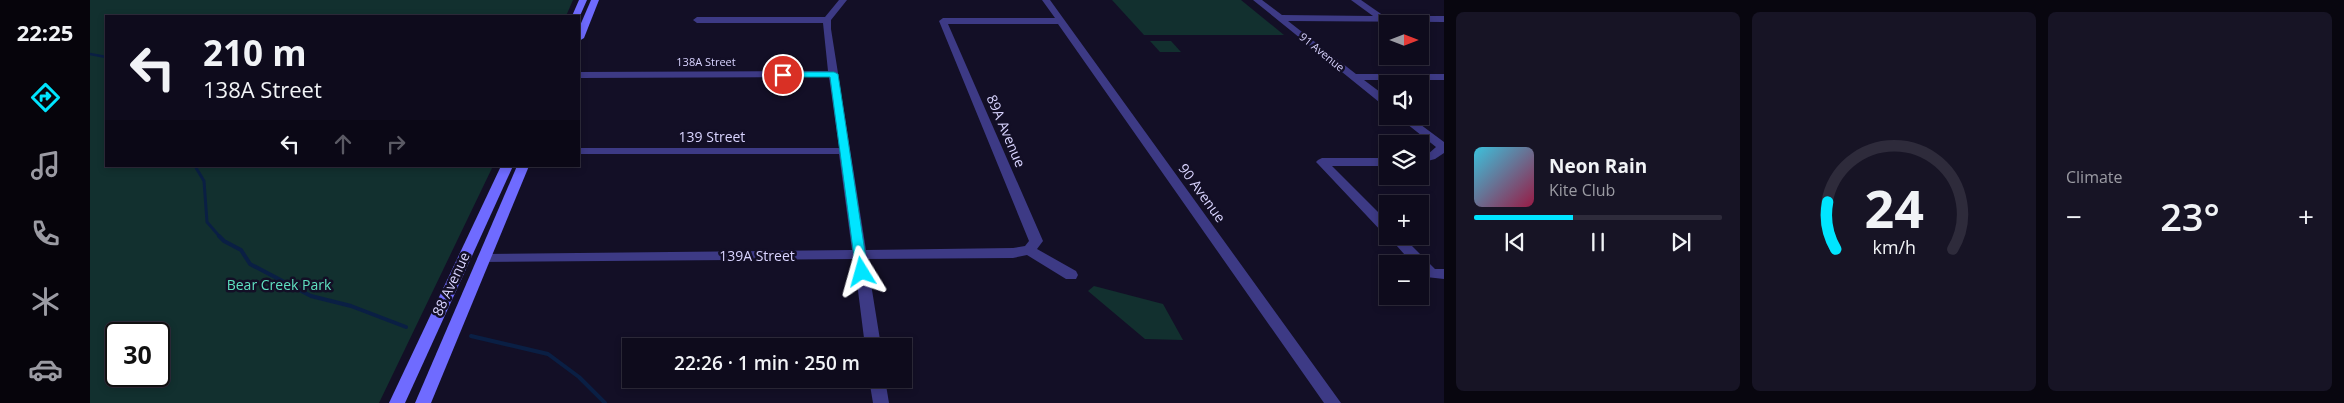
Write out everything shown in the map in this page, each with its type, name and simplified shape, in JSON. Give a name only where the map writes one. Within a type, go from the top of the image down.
[{"type":"main road","points":[[576,15],[583,0]]},
{"type":"main road","points":[[580,36],[595,0]]},
{"type":"main road","name":"88 Avenue","points":[[397,403],[506,167]]},
{"type":"main road","name":"88 Avenue","points":[[423,403],[523,167]]},
{"type":"street","points":[[843,0],[827,20],[872,338]]},
{"type":"street","name":"90 Avenue","points":[[1046,0],[1334,403]]},
{"type":"street","name":"91 Avenue","points":[[1256,0],[1379,97]]},
{"type":"street","points":[[1355,0],[1379,16]]},
{"type":"street","points":[[1279,18],[1379,19]]},
{"type":"street","points":[[1429,19],[1444,19]]},
{"type":"street","points":[[697,20],[827,20]]},
{"type":"street","name":"89A Avenue","points":[[1029,250],[1036,241],[943,21],[1061,21]]},
{"type":"street","name":"138A Street","points":[[580,76],[834,74]]},
{"type":"street","points":[[1353,77],[1444,77]]},
{"type":"street","points":[[1414,125],[1443,147],[1429,158]]},
{"type":"street","name":"139 Street","points":[[580,151],[844,151]]},
{"type":"street","points":[[1379,162],[1322,162],[1379,221]]},
{"type":"street","points":[[1404,245],[1438,274]]},
{"type":"street","points":[[1029,250],[1071,275]]},
{"type":"street","name":"139A Street","points":[[484,259],[1013,254],[1029,250]]},
{"type":"street","points":[[878,388],[880,403]]},
{"type":"green space","name":"Bear Creek Park","points":[[90,0],[573,0],[566,15],[105,15],[105,167],[493,167],[379,403],[90,403]]},
{"type":"green space","points":[[1112,0],[1241,0],[1284,35],[1144,35]]},
{"type":"green space","points":[[1150,41],[1171,41],[1181,52],[1160,52]]},
{"type":"green space","points":[[1094,286],[1163,304],[1183,340],[1145,339],[1088,291]]},
{"type":"waterway","points":[[90,54],[105,57]]},
{"type":"waterway","points":[[196,167],[204,181],[207,222],[220,237]]},
{"type":"waterway","points":[[220,237],[241,250],[250,264],[311,296],[351,306],[406,327]]},
{"type":"waterway","points":[[471,336],[548,354],[579,377],[605,403]]},
{"type":"route","points":[[783,75],[834,74],[862,272]]}]
